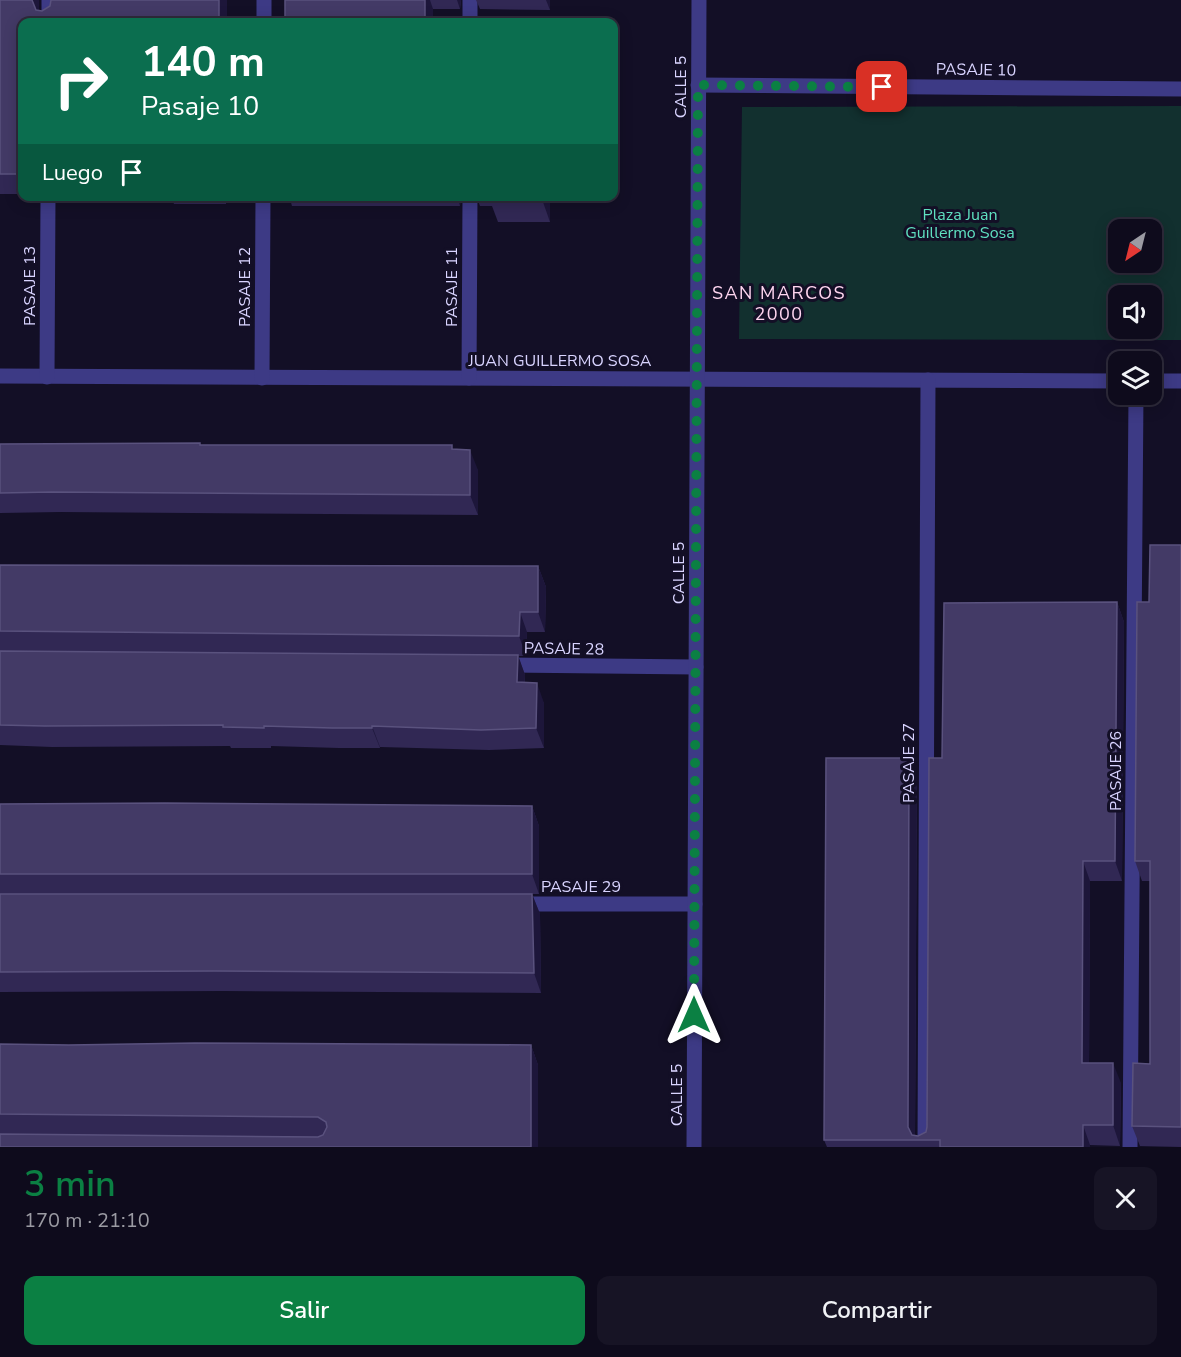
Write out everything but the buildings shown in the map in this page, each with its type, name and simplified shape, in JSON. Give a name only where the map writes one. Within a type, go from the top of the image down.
[{"type":"street","points":[[49,0],[49,18]]},
{"type":"street","points":[[264,0],[264,18]]},
{"type":"street","points":[[470,0],[470,18]]},
{"type":"street","name":"CALLE 5","points":[[694,1147],[699,0]]},
{"type":"street","name":"PASAJE 10","points":[[698,85],[1181,89]]},
{"type":"street","name":"PASAJE 13","points":[[47,377],[48,201]]},
{"type":"street","name":"PASAJE 12","points":[[262,378],[263,201]]},
{"type":"street","name":"PASAJE 11","points":[[469,378],[470,201]]},
{"type":"street","name":"JUAN GUILLERMO SOSA","points":[[0,376],[1108,381]]},
{"type":"street","name":"PASAJE 27","points":[[925,1147],[928,380]]},
{"type":"street","points":[[1162,381],[1181,381]]},
{"type":"street","name":"PASAJE 26","points":[[1130,1147],[1136,405]]},
{"type":"street","name":"PASAJE 28","points":[[492,665],[696,667]]},
{"type":"street","name":"PASAJE 29","points":[[503,904],[695,904]]},
{"type":"green space","name":"Plaza Juan Guillermo Sosa","points":[[1181,106],[1181,340],[739,339],[742,107]]},
{"type":"district","name":"SAN MARCOS 2000","points":[[779,303]]},
{"type":"route","points":[[694,1015],[698,85],[882,87]]}]
